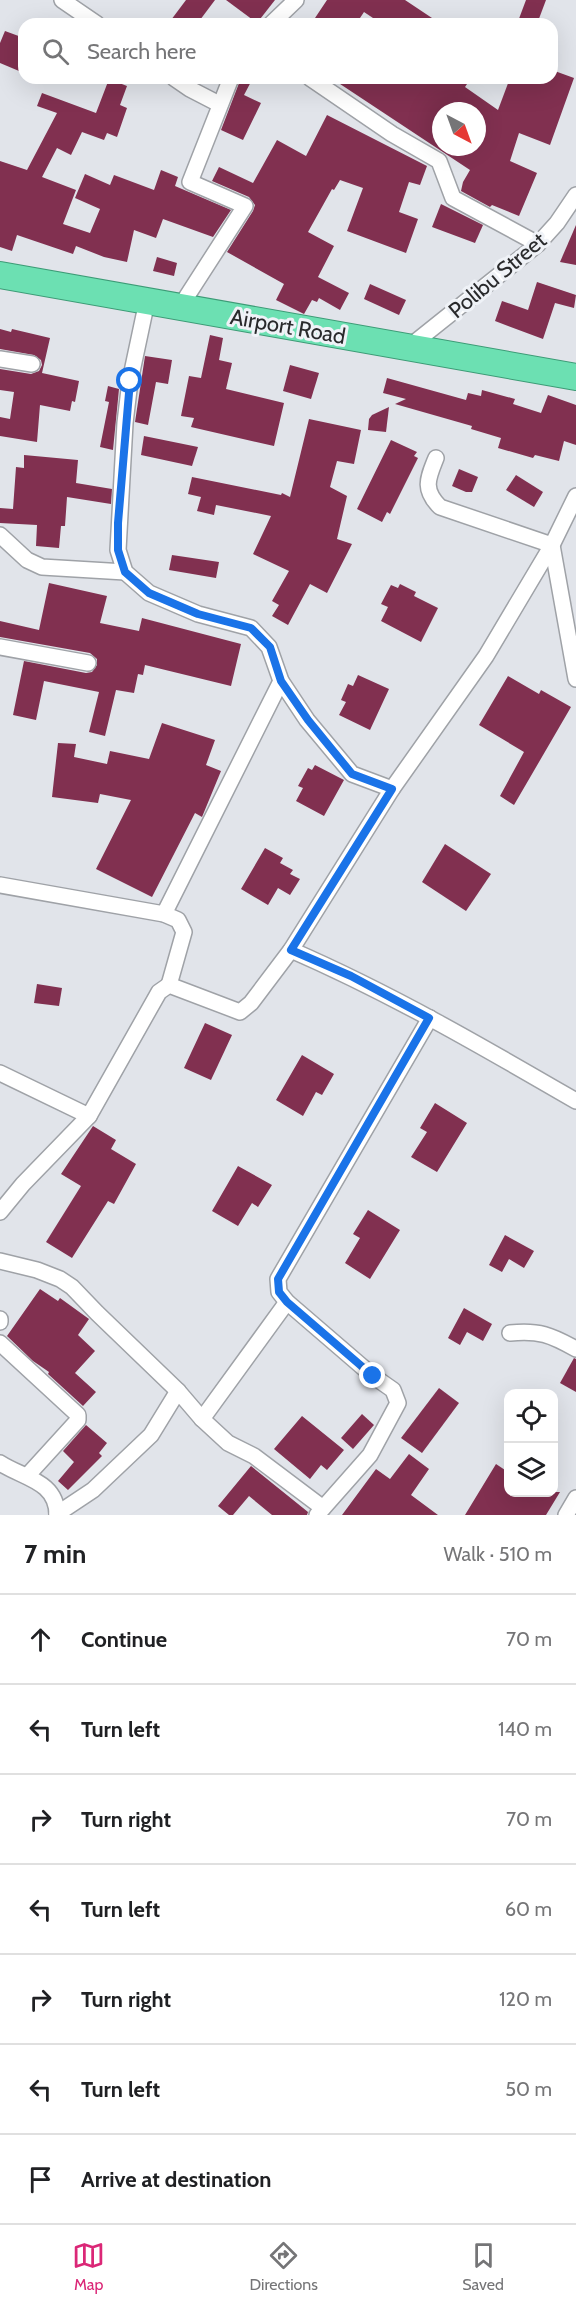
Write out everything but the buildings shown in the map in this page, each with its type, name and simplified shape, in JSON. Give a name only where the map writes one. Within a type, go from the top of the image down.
[{"type":"highway","name":"Airport Road","points":[[0,275],[576,377]]},
{"type":"street","points":[[64,0],[90,18]]},
{"type":"street","points":[[277,18],[296,0]]},
{"type":"street","points":[[183,84],[219,104]]},
{"type":"street","points":[[180,307],[245,206],[190,182],[228,84]]},
{"type":"street","points":[[319,84],[392,134],[439,161],[453,198],[538,244]]},
{"type":"street","name":"Polibu Street","points":[[409,347],[538,244],[557,223],[576,195]]},
{"type":"street","points":[[147,301],[132,371],[125,423],[118,550],[125,572],[149,593],[198,614],[251,628],[270,647],[281,681],[308,720],[352,774],[392,789]]},
{"type":"street","points":[[0,359],[32,364]]},
{"type":"street","points":[[436,458],[428,480],[430,498],[440,507],[552,545]]},
{"type":"street","points":[[169,985],[240,1012],[251,1003],[291,950],[392,789],[486,656],[552,545],[576,496]]},
{"type":"street","points":[[0,535],[27,560],[42,567],[125,572]]},
{"type":"street","points":[[552,545],[576,679]]},
{"type":"street","points":[[0,647],[88,663]]},
{"type":"street","points":[[164,914],[281,681]]},
{"type":"street","points":[[0,885],[164,914],[178,920],[184,932],[169,985],[159,992],[89,1116],[23,1184],[0,1212]]},
{"type":"street","points":[[291,950],[351,976],[576,1101]]},
{"type":"street","points":[[0,1261],[37,1270],[60,1279],[72,1287],[178,1390],[202,1419],[228,1443],[254,1456],[320,1511],[370,1455],[398,1403],[393,1390],[373,1376],[287,1302],[279,1292],[278,1279],[429,1018]]},
{"type":"street","points":[[0,1073],[89,1116]]},
{"type":"street","points":[[202,1419],[287,1302]]},
{"type":"street","points":[[510,1333],[530,1331],[557,1338],[576,1349]]},
{"type":"street","points":[[0,1343],[78,1415],[78,1420],[27,1476]]},
{"type":"street","points":[[0,1463],[45,1486],[53,1496],[57,1514],[93,1490],[152,1435],[178,1390]]},
{"type":"street","points":[[566,1515],[576,1498]]},
{"type":"route","points":[[130,381],[118,523],[118,550],[125,572],[149,593],[198,614],[251,628],[270,647],[281,681],[308,720],[352,774],[392,789],[291,950],[351,976],[429,1018],[278,1279],[279,1292],[287,1302],[373,1376]]}]
